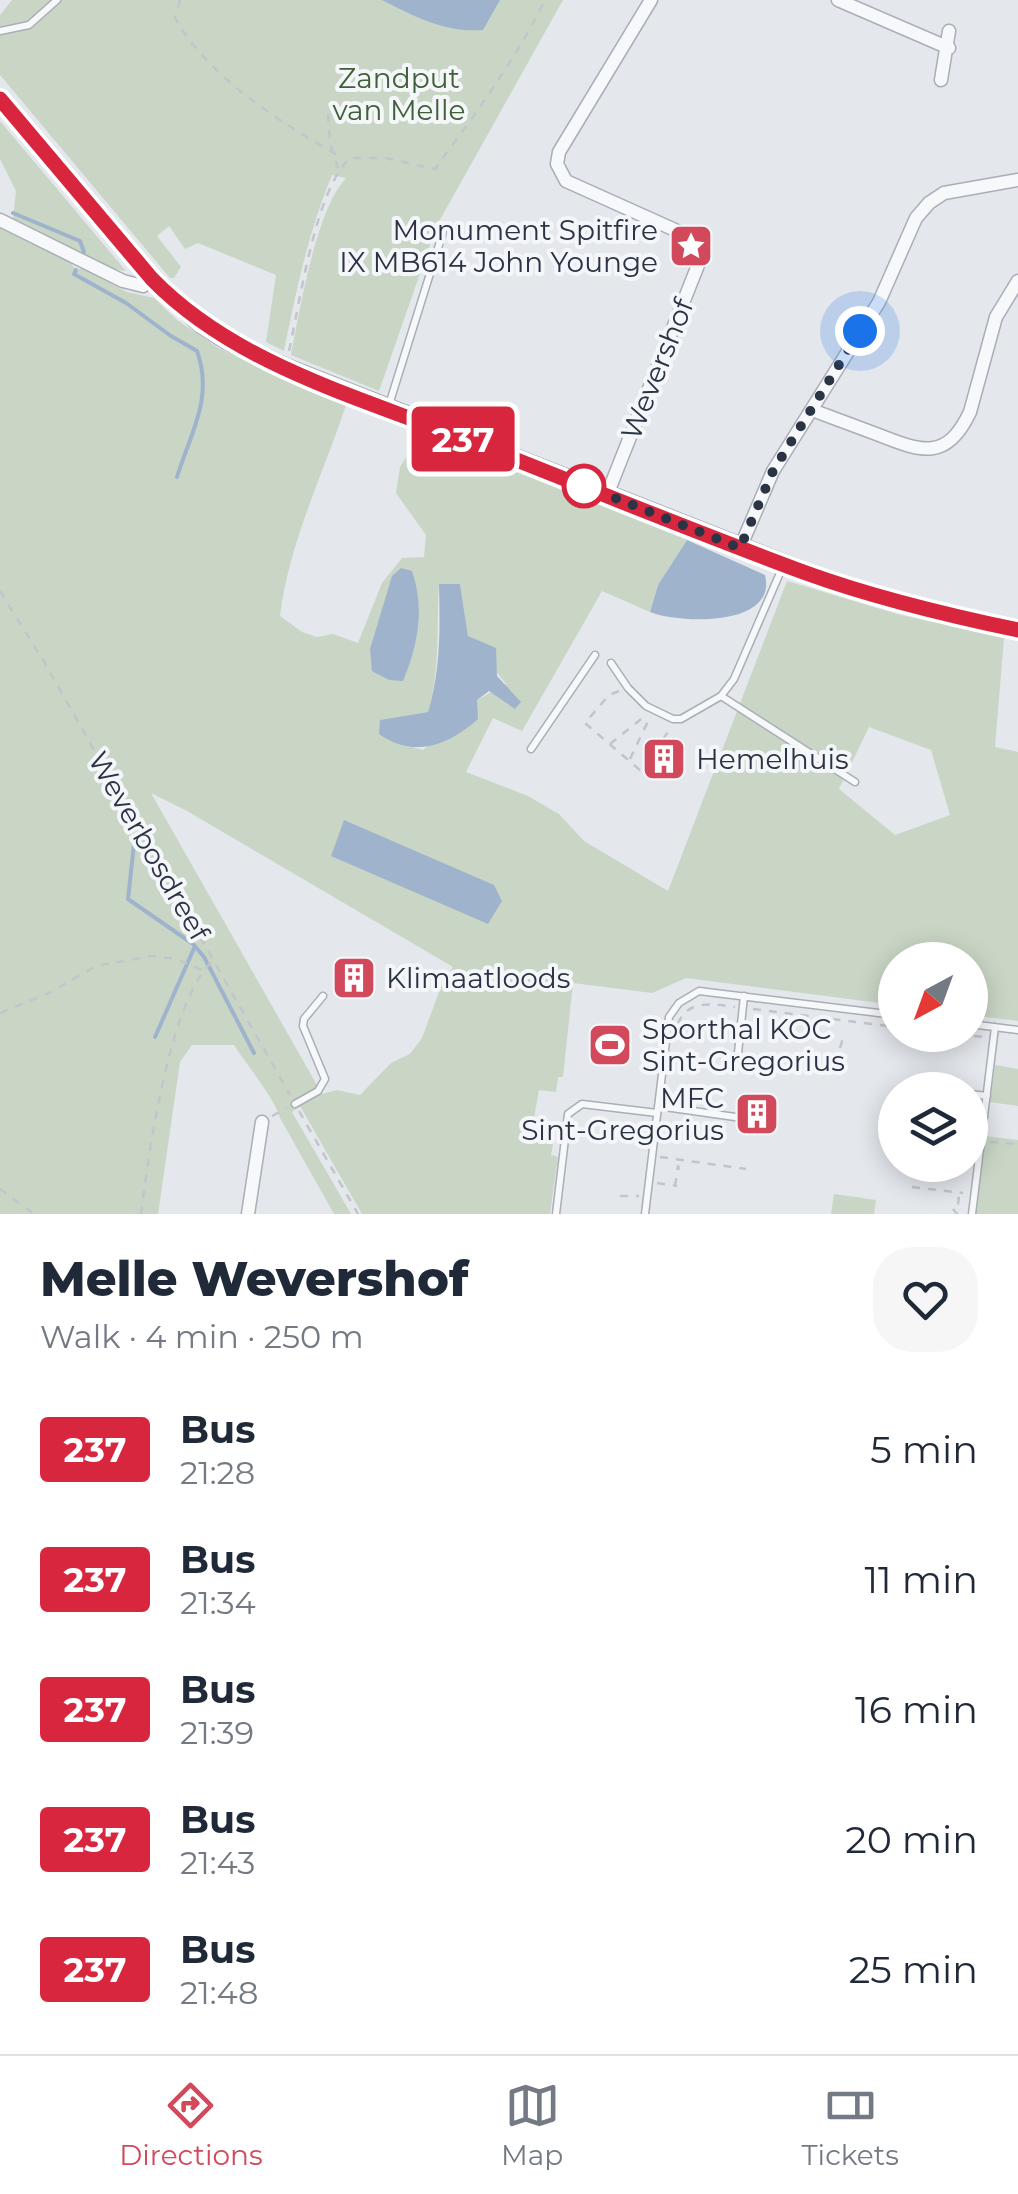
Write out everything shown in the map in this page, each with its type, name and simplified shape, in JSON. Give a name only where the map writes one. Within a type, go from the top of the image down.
[{"type":"main road","points":[[0,99],[152,279],[201,324],[228,341],[388,409],[740,548],[864,593],[1018,630]]},
{"type":"street","name":"Wevershof","points":[[607,495],[704,243],[566,181],[557,164],[559,152],[650,0]]},
{"type":"street","points":[[838,0],[949,48]]},
{"type":"street","points":[[941,80],[950,31]]},
{"type":"street","points":[[740,548],[773,471],[878,302],[916,218],[928,202],[944,193],[1015,183]]},
{"type":"street","points":[[0,220],[123,282],[143,286],[152,279]]},
{"type":"street","points":[[812,410],[917,450],[944,446],[970,412],[996,317],[1018,281]]},
{"type":"street","points":[[248,1214],[262,1122]]},
{"type":"lane","points":[[0,31],[29,25],[58,0]]},
{"type":"lane","points":[[388,409],[443,232]]},
{"type":"lane","points":[[611,663],[628,688],[653,709],[676,719],[721,696],[742,666],[784,564]]},
{"type":"lane","points":[[531,749],[595,655]]},
{"type":"lane","points":[[721,696],[855,782]]},
{"type":"lane","points":[[645,1214],[669,1017],[679,1003],[699,991],[878,1013]]},
{"type":"lane","points":[[295,1104],[318,1091],[325,1080],[303,1026],[304,1018],[322,996]]},
{"type":"lane","points":[[738,1053],[744,996]]},
{"type":"lane","points":[[988,1027],[1018,1030]]},
{"type":"lane","points":[[988,1088],[995,1028]]},
{"type":"lane","points":[[556,1214],[568,1114],[574,1108],[582,1104],[735,1118]]},
{"type":"lane","points":[[972,1214],[976,1182]]},
{"type":"path","points":[[180,0],[175,18],[197,52],[276,118],[337,156]]},
{"type":"path","points":[[338,169],[350,158],[385,158],[435,169],[483,108],[527,38],[545,0]]},
{"type":"path","points":[[285,367],[308,258],[338,169],[330,142],[328,114]]},
{"type":"path","name":"Weverbosdreef","points":[[0,590],[358,1214]]},
{"type":"path","points":[[628,688],[609,695],[585,723],[643,770],[676,719]]},
{"type":"path","points":[[610,744],[653,709]]},
{"type":"path","points":[[630,761],[653,709]]},
{"type":"path","points":[[0,1012],[49,993],[96,966],[152,956],[206,967]]},
{"type":"path","points":[[141,1214],[170,1047],[206,967],[214,960]]},
{"type":"path","points":[[675,1032],[681,1015],[700,1003],[878,1025]]},
{"type":"path","points":[[840,1048],[844,1034]]},
{"type":"path","points":[[262,1122],[295,1104]]},
{"type":"path","points":[[988,1142],[1018,1144]]},
{"type":"path","points":[[657,1169],[659,1157],[746,1169]]},
{"type":"path","points":[[655,1182],[676,1186],[678,1166],[681,1175]]},
{"type":"path","points":[[912,1187],[975,1194]]},
{"type":"path","points":[[0,1189],[34,1214]]},
{"type":"path","points":[[953,1209],[957,1214],[960,1193]]},
{"type":"path","points":[[620,1196],[647,1196]]},
{"type":"green space","name":"Zandput van Melle","points":[[12,0],[563,0],[437,225],[379,391],[291,355],[318,236],[335,193],[346,178],[332,175],[316,219],[284,351],[266,342],[276,275],[198,243],[185,249],[169,226],[157,236],[181,267],[170,278],[0,75],[0,15]]},
{"type":"green space","points":[[0,121],[126,271],[113,269],[13,219],[16,191],[0,159]]},
{"type":"green space","points":[[0,228],[71,263],[76,270],[82,268],[127,292],[154,298],[177,320],[220,349],[346,405],[299,535],[284,589],[280,616],[302,632],[317,637],[333,634],[358,643],[382,583],[402,558],[424,557],[426,535],[396,493],[400,467],[421,434],[687,540],[658,585],[650,612],[602,591],[522,731],[493,718],[466,772],[528,796],[559,814],[584,841],[668,891],[787,581],[897,614],[1004,638],[995,747],[1018,752],[1018,1021],[988,1017],[988,942],[878,942],[878,1003],[686,978],[652,993],[573,983],[563,1077],[558,1077],[556,1092],[539,1090],[531,1135],[554,1139],[551,1155],[558,1157],[550,1214],[362,1214],[300,1106],[292,1112],[351,1214],[334,1214],[273,1102],[234,1045],[192,1045],[180,1062],[158,1214],[0,1214]],"holes":[[[439,584],[460,584],[468,636],[506,684],[477,700],[423,750],[409,746],[381,720],[428,712],[436,664]],[[869,727],[931,750],[950,815],[895,835],[839,789]],[[151,793],[453,967],[440,989],[422,1038],[410,1054],[391,1063],[360,1095],[337,1090],[322,1094]]]},
{"type":"green space","points":[[995,1065],[1018,1069],[1018,1106],[990,1102]]},
{"type":"green space","points":[[988,1136],[1018,1140],[1018,1214],[976,1214],[980,1182],[988,1182]]},
{"type":"green space","points":[[834,1194],[876,1200],[874,1214],[831,1214]]},
{"type":"water","points":[[382,0],[500,0],[483,30],[469,30],[431,22]]},
{"type":"water","points":[[687,540],[765,575],[765,592],[757,604],[724,618],[682,619],[650,612],[658,585]]},
{"type":"water","points":[[401,568],[412,571],[419,613],[413,654],[403,681],[389,680],[372,671],[370,649],[392,576]]},
{"type":"water","points":[[439,584],[460,584],[468,636],[496,648],[497,676],[521,702],[515,709],[489,691],[477,700],[478,719],[455,736],[431,746],[405,746],[379,734],[380,720],[428,712],[437,664]]},
{"type":"water","points":[[344,820],[494,885],[502,901],[488,924],[331,856]]},
{"type":"waterway","points":[[13,213],[80,241],[84,252]]},
{"type":"waterway","points":[[76,270],[74,274],[126,303],[197,351],[202,368],[202,400],[177,477]]},
{"type":"waterway","points":[[134,844],[128,899],[193,944],[204,957],[254,1053]]},
{"type":"waterway","points":[[155,1037],[195,946]]},
{"type":"bus line","name":"237","points":[[0,99],[152,279],[177,305],[228,341],[388,409],[806,573],[942,614],[1018,630]]},
{"type":"place","name":"Monument Spitfire IX MB614 John Younge","points":[[691,246]]},
{"type":"place","name":"Hemelhuis","points":[[664,759]]},
{"type":"place","name":"Klimaatloods","points":[[354,978]]},
{"type":"place","name":"Sporthal KOC Sint-Gregorius","points":[[610,1045]]},
{"type":"place","name":"MFC Sint-Gregorius","points":[[757,1114]]},
{"type":"route","points":[[584,486],[575,482],[740,548],[773,471],[860,331]]}]
